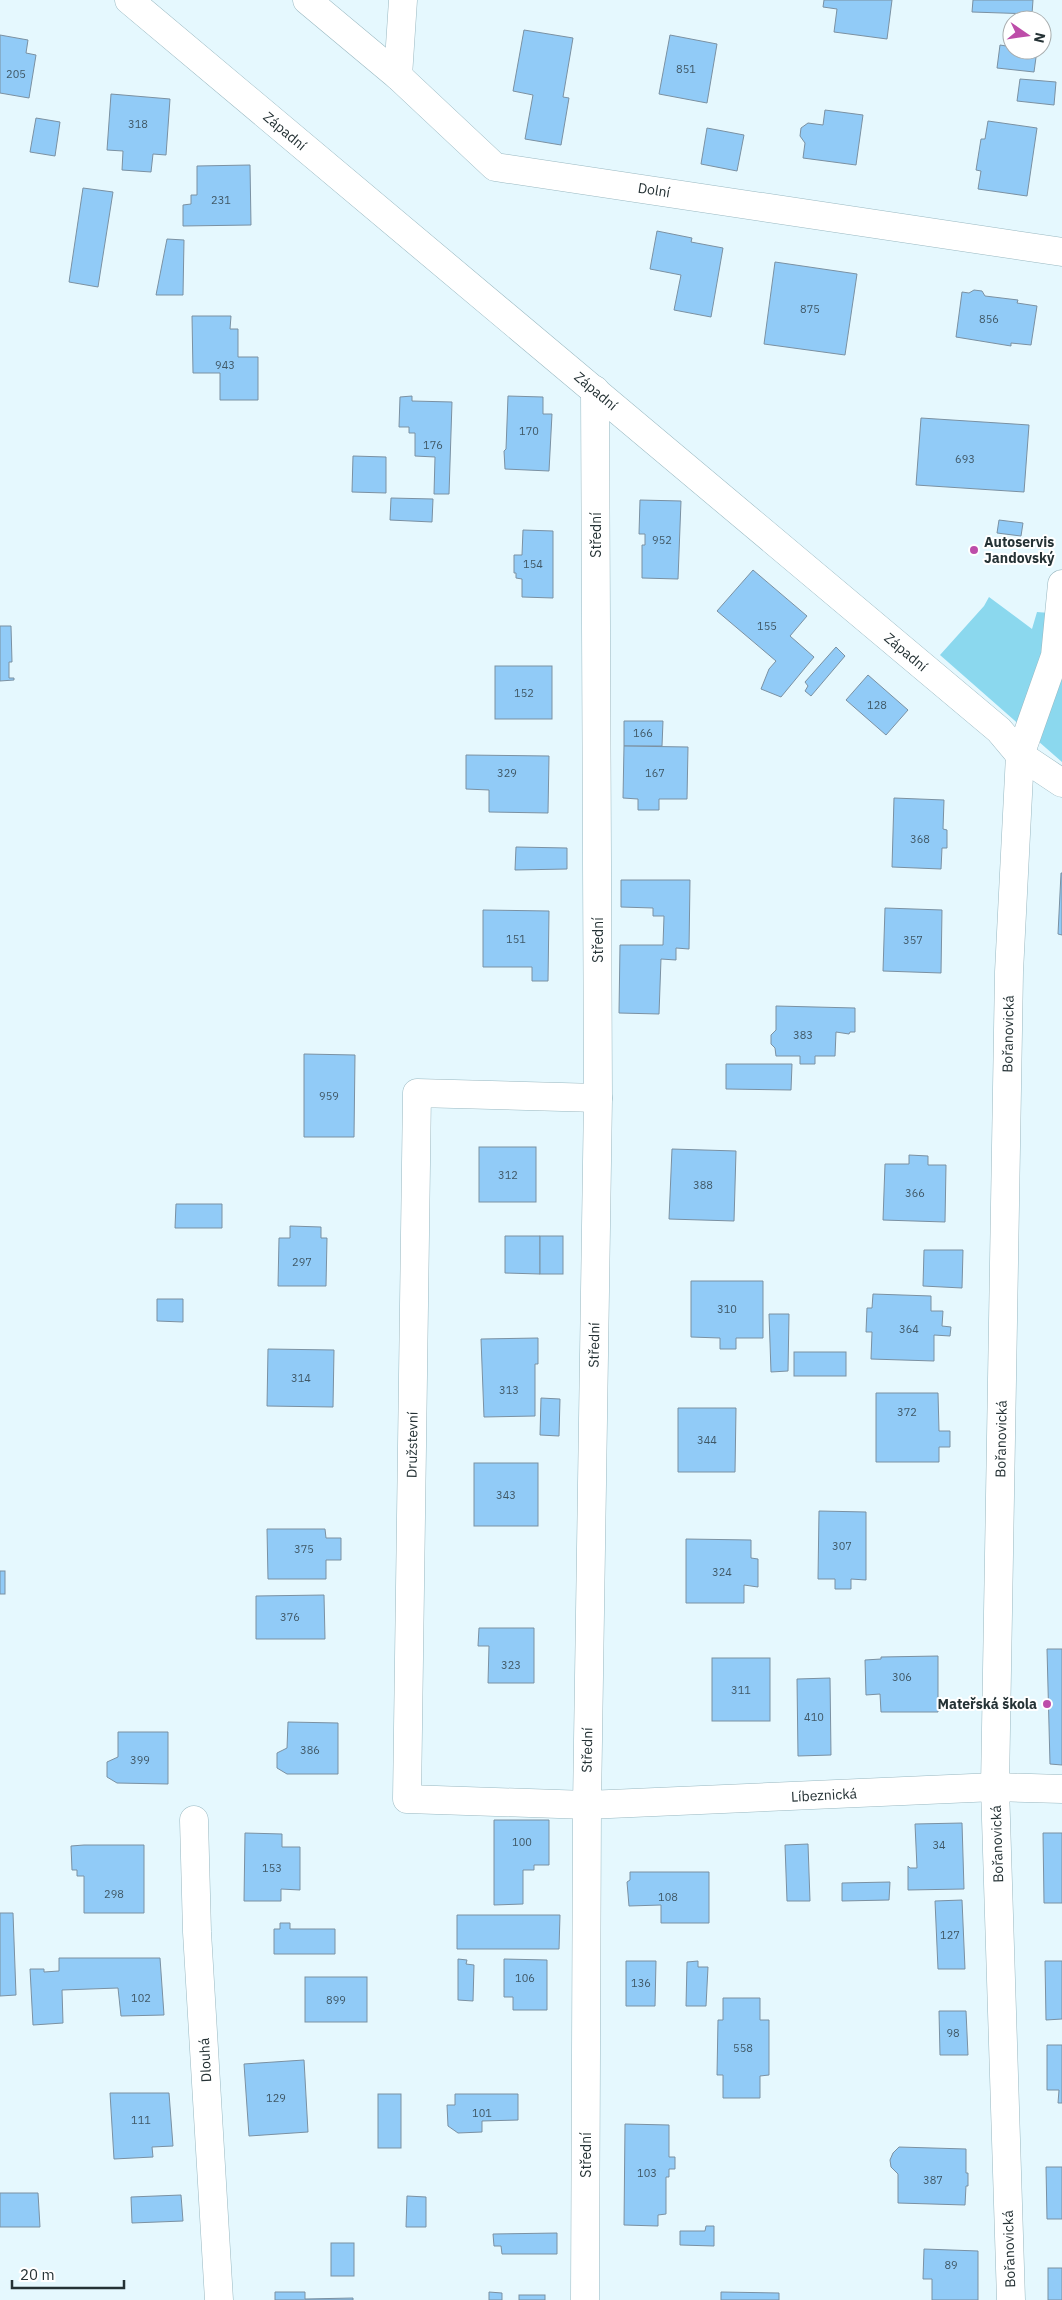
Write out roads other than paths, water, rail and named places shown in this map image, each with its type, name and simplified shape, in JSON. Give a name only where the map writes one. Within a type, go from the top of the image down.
[{"type":"street","name":"Západní","points":[[129,0],[999,730],[1020,755],[1062,783]]},
{"type":"street","name":"Dolní","points":[[307,0],[398,76],[495,167],[1062,252]]},
{"type":"street","points":[[398,76],[403,0]]},
{"type":"street","name":"Střední","points":[[585,2300],[586,1806],[598,1098],[595,390]]},
{"type":"street","name":"Bořanovická","points":[[1011,2300],[995,1787],[1009,972],[1020,755],[1055,656],[1062,584]]},
{"type":"street","name":"Družstevní","points":[[586,1806],[406,1798],[417,1093],[598,1098]]},
{"type":"street","name":"Líbeznická","points":[[586,1806],[995,1787],[1062,1789]]},
{"type":"street","name":"Dlouhá","points":[[194,1820],[197,1932],[219,2300]]},
{"type":"place","name":"Autoservis Jandovský","points":[[974,550]]},
{"type":"place","name":"Mateřská škola","points":[[1047,1704]]}]
